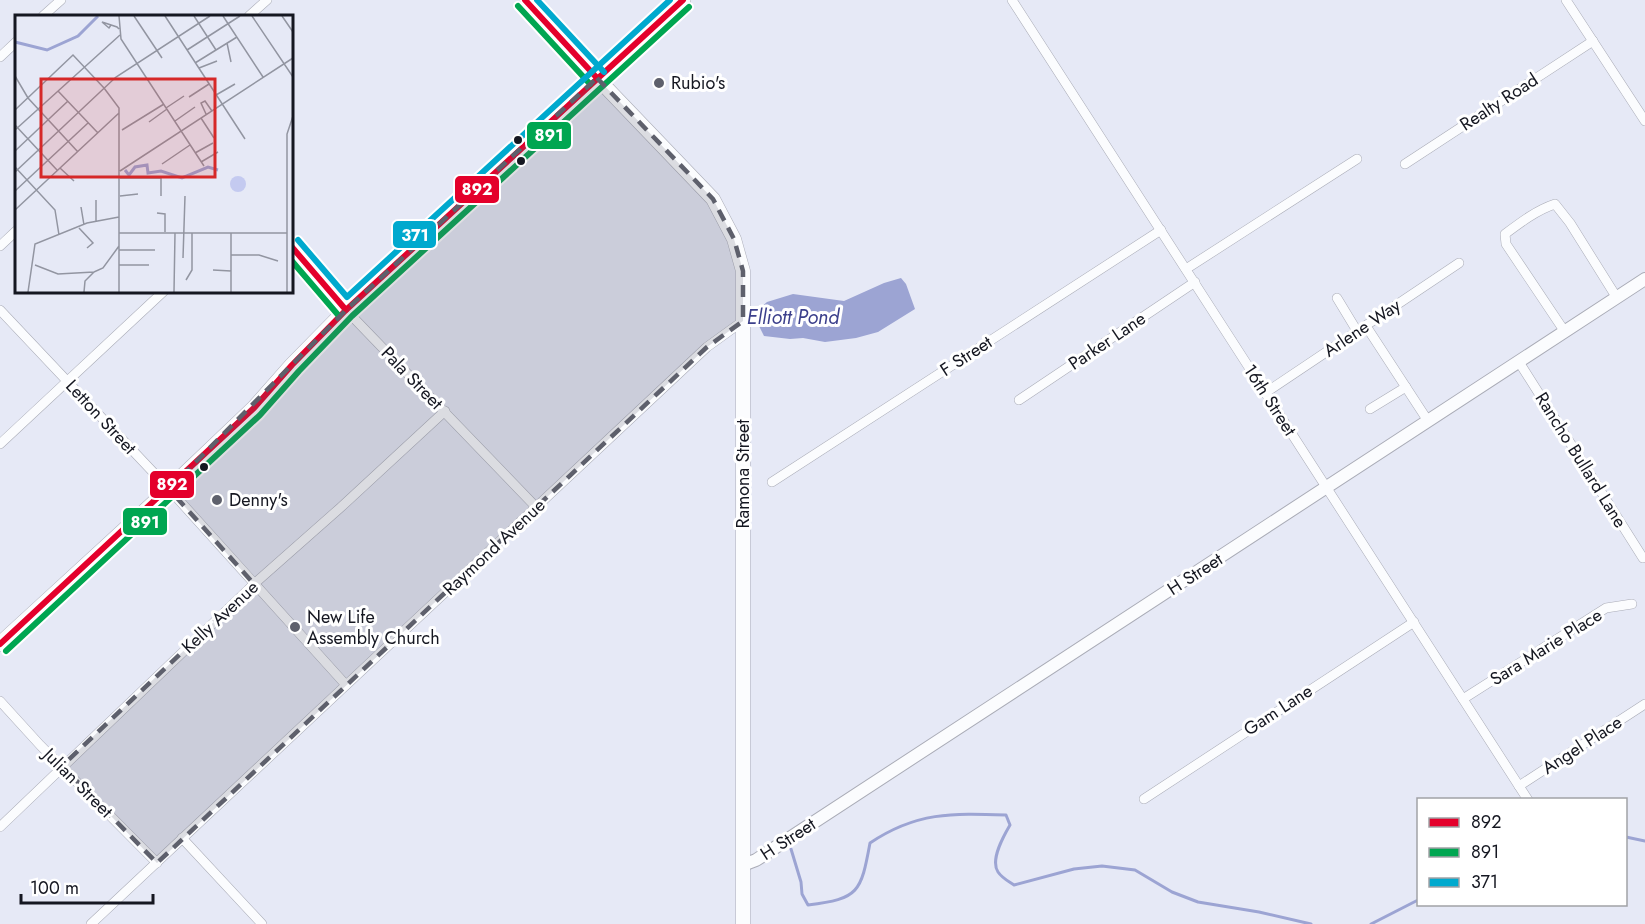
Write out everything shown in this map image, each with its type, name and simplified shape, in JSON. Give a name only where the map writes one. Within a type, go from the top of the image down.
[{"type":"main road","points":[[0,644],[254,408],[346,310],[683,0]]},
{"type":"main road","name":"Ramona Street","points":[[597,78],[713,199],[734,239],[742,271],[743,924]]},
{"type":"street","points":[[44,15],[61,0]]},
{"type":"street","points":[[250,15],[267,0]]},
{"type":"street","points":[[525,0],[597,78]]},
{"type":"street","name":"16th Street","points":[[1012,0],[1527,798]]},
{"type":"street","points":[[1566,0],[1645,122]]},
{"type":"street","name":"Realty Road","points":[[1405,164],[1593,42]]},
{"type":"street","points":[[0,57],[15,43]]},
{"type":"street","points":[[1186,269],[1356,159]]},
{"type":"street","points":[[1565,332],[1506,244],[1505,234],[1535,214],[1555,204],[1570,223],[1617,298]]},
{"type":"street","name":"F Street","points":[[772,482],[1161,230]]},
{"type":"street","points":[[0,246],[15,232]]},
{"type":"street","name":"Pala Street","points":[[292,247],[346,310],[536,507]]},
{"type":"street","name":"Arlene Way","points":[[1266,393],[1459,263]]},
{"type":"street","name":"H Street","points":[[742,865],[756,860],[1645,279]]},
{"type":"street","name":"Parker Lane","points":[[1019,400],[1195,282]]},
{"type":"street","points":[[0,444],[163,292]]},
{"type":"street","points":[[1337,298],[1406,387],[1428,421]]},
{"type":"street","name":"Letton Street","points":[[0,310],[169,489],[346,685]]},
{"type":"street","name":"Raymond Avenue","points":[[95,923],[182,838],[707,347],[742,321]]},
{"type":"street","name":"Rancho Bullard Lane","points":[[1519,362],[1643,558]]},
{"type":"street","points":[[1370,409],[1406,387]]},
{"type":"street","name":"Kelly Avenue","points":[[0,827],[254,584],[445,411]]},
{"type":"street","name":"Sara Marie Place","points":[[1463,699],[1606,608],[1632,604]]},
{"type":"street","name":"Gam Lane","points":[[1144,799],[1413,622]]},
{"type":"street","name":"Julian Street","points":[[0,701],[157,862]]},
{"type":"street","name":"Angel Place","points":[[1519,786],[1645,704]]},
{"type":"street","points":[[182,838],[262,924]]},
{"type":"highlighted area","points":[[597,78],[713,199],[734,239],[743,271],[743,321],[707,347],[157,863],[62,766],[254,584],[169,489],[346,310]]},
{"type":"water","name":"Elliott Pond","points":[[901,278],[906,284],[915,309],[878,332],[856,338],[825,342],[803,338],[764,336],[753,314],[767,302],[793,294],[844,301]]},
{"type":"waterway","points":[[791,849],[801,882],[802,894],[808,905],[825,903],[848,896],[855,890],[864,873],[870,843],[903,825],[951,815],[1006,815],[1010,825],[998,848],[996,867],[1001,876],[1014,885],[1074,869],[1102,866],[1135,870],[1172,892],[1198,902],[1259,912],[1311,924]]},
{"type":"waterway","points":[[1627,837],[1645,841]]},
{"type":"waterway","points":[[1371,924],[1417,901]]},
{"type":"transit line","name":"892","points":[[525,0],[597,78]]},
{"type":"transit line","name":"371","points":[[537,0],[604,72]]},
{"type":"transit line","name":"371","points":[[298,240],[347,297],[670,0]]},
{"type":"transit line","name":"892","points":[[0,644],[254,408],[346,310],[683,0]]},
{"type":"transit line","name":"891","points":[[518,6],[590,84]]},
{"type":"transit line","name":"891","points":[[6,651],[260,415],[352,316],[689,7]]},
{"type":"transit line","name":"892","points":[[292,247],[346,310]]},
{"type":"transit line","name":"891","points":[[292,261],[339,316]]},
{"type":"place","name":"Rubio's","points":[[659,83]]},
{"type":"place","name":"Denny's","points":[[217,500]]},
{"type":"place","name":"New Life Assembly Church","points":[[295,627]]}]
